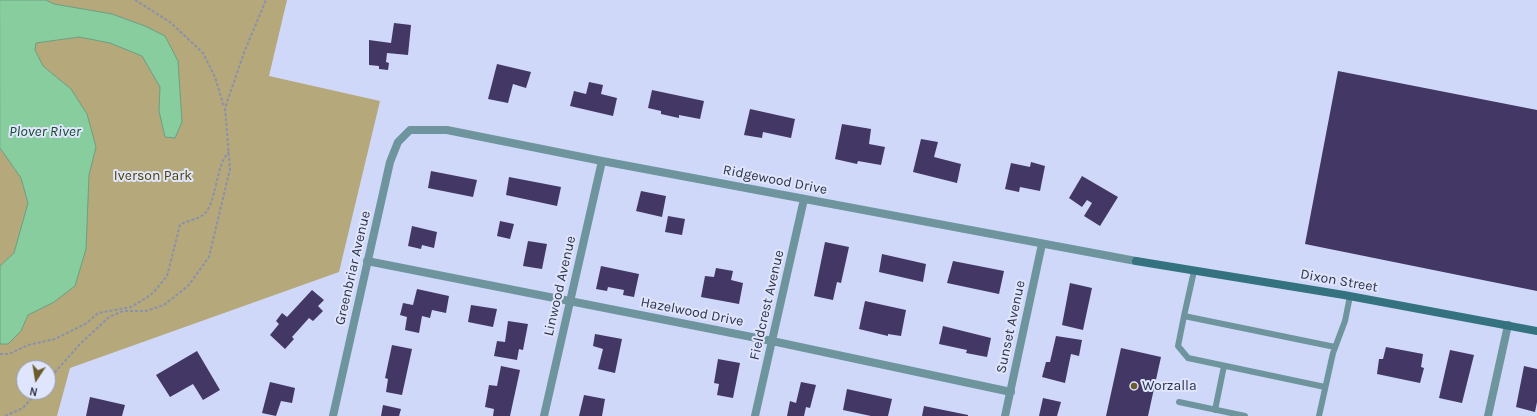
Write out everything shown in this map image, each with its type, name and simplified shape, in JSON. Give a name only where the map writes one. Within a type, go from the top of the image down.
[{"type":"street","name":"Ridgewood Drive","points":[[410,130],[447,130],[602,161],[1136,261]]},
{"type":"street","name":"Greenbriar Avenue","points":[[333,416],[390,162],[398,142],[410,130]]},
{"type":"street","name":"Linwood Avenue","points":[[544,416],[602,161]]},
{"type":"street","name":"Fieldcrest Avenue","points":[[754,416],[804,199]]},
{"type":"street","name":"Sunset Avenue","points":[[1006,416],[1042,244]]},
{"type":"street","name":"Hazelwood Drive","points":[[367,261],[772,341],[1011,392]]},
{"type":"street","name":"Dixon Street","points":[[1136,261],[1350,296],[1537,331]]},
{"type":"street","points":[[1488,416],[1508,325]]},
{"type":"lane","points":[[1194,271],[1178,346],[1188,358],[1325,387]]},
{"type":"lane","points":[[1319,416],[1335,347],[1344,321],[1350,296]]},
{"type":"lane","points":[[1184,316],[1335,347]]},
{"type":"lane","points":[[1215,410],[1224,366]]},
{"type":"lane","points":[[1179,402],[1245,416]]},
{"type":"path","points":[[56,371],[80,344],[109,317],[123,311],[146,311],[164,304],[188,286],[209,257],[230,169],[225,108],[215,77],[203,52],[170,22],[136,0]]},
{"type":"path","points":[[225,108],[245,50],[266,0]]},
{"type":"path","points":[[0,354],[9,354],[28,345],[55,339],[87,323],[98,313],[131,307],[154,292],[167,276],[180,225],[186,221],[203,216],[209,208],[221,164],[229,152]]},
{"type":"path","points":[[5,416],[23,408],[30,400]]},
{"type":"green space","name":"Iverson Park","points":[[0,0],[287,0],[269,76],[380,101],[339,272],[70,368],[57,416],[0,416]]},
{"type":"water","name":"Plover River","points":[[0,0],[46,0],[54,4],[112,14],[145,26],[165,36],[178,61],[182,122],[175,138],[165,137],[159,111],[160,87],[142,56],[110,43],[79,37],[36,43],[35,50],[43,66],[71,89],[87,114],[96,147],[89,175],[86,249],[75,286],[54,302],[28,315],[21,331],[8,344],[0,344],[0,266],[14,253],[28,203],[21,178],[0,148]]},
{"type":"building","points":[[394,23],[411,25],[408,55],[387,53],[386,62],[389,63],[388,70],[379,69],[379,66],[369,65],[369,40],[391,43]]},
{"type":"building","points":[[497,64],[531,72],[526,88],[513,84],[508,103],[488,99]]},
{"type":"building","points":[[1338,71],[1537,110],[1537,291],[1305,244]]},
{"type":"building","points":[[589,82],[603,85],[601,94],[617,98],[613,116],[570,106],[574,91],[586,94]]},
{"type":"building","points":[[652,90],[704,101],[700,119],[679,115],[679,118],[661,114],[661,111],[648,108]]},
{"type":"building","points":[[750,109],[795,119],[791,138],[763,132],[762,138],[744,135]]},
{"type":"building","points":[[842,124],[871,129],[869,144],[885,147],[881,165],[858,161],[857,164],[835,159]]},
{"type":"building","points":[[921,139],[938,142],[934,157],[961,164],[957,183],[913,172]]},
{"type":"building","points":[[1031,162],[1045,166],[1040,191],[1020,187],[1019,192],[1005,189],[1011,163],[1030,167]]},
{"type":"building","points":[[431,171],[477,180],[473,197],[428,188]]},
{"type":"building","points":[[1082,176],[1118,197],[1100,226],[1084,216],[1092,203],[1087,200],[1082,207],[1069,198]]},
{"type":"building","points":[[509,177],[561,187],[557,206],[506,195]]},
{"type":"building","points":[[641,191],[666,196],[662,217],[636,211]]},
{"type":"building","points":[[668,216],[685,219],[682,235],[665,232]]},
{"type":"building","points":[[500,221],[514,224],[510,239],[497,236]]},
{"type":"building","points":[[412,226],[437,232],[434,248],[422,245],[421,249],[408,246]]},
{"type":"building","points":[[528,241],[547,244],[542,269],[523,266]]},
{"type":"building","points":[[825,242],[849,247],[841,283],[837,282],[833,300],[814,296]]},
{"type":"building","points":[[882,254],[926,264],[923,282],[879,272]]},
{"type":"building","points":[[953,261],[1004,271],[999,294],[947,283]]},
{"type":"building","points":[[601,266],[639,274],[634,297],[623,295],[624,290],[608,287],[607,291],[596,289]]},
{"type":"building","points":[[716,268],[733,271],[731,280],[743,283],[739,304],[701,297],[705,276],[714,277]]},
{"type":"building","points":[[1070,283],[1092,288],[1083,330],[1062,325]]},
{"type":"building","points":[[417,289],[449,296],[446,313],[432,310],[430,318],[422,316],[419,333],[405,330],[407,317],[400,315],[403,303],[413,305]]},
{"type":"building","points":[[312,290],[324,300],[318,306],[323,311],[313,321],[309,318],[292,337],[294,339],[285,349],[270,335],[279,324],[276,321],[282,313],[287,317]]},
{"type":"building","points":[[865,301],[906,310],[901,336],[888,334],[888,336],[859,329]]},
{"type":"building","points":[[471,305],[497,309],[493,327],[468,322]]},
{"type":"building","points":[[508,321],[528,324],[523,350],[519,349],[517,360],[494,356],[497,341],[505,342]]},
{"type":"building","points":[[943,326],[991,338],[987,357],[966,353],[967,350],[939,344]]},
{"type":"building","points":[[595,334],[622,339],[615,373],[598,369],[603,349],[593,346]]},
{"type":"building","points":[[1056,336],[1082,340],[1079,356],[1071,354],[1065,383],[1042,377],[1046,362],[1050,362]]},
{"type":"building","points":[[392,345],[412,349],[402,395],[386,392],[388,379],[385,378]]},
{"type":"building","points":[[1386,347],[1423,354],[1421,367],[1424,368],[1420,383],[1377,374],[1379,359],[1383,359]]},
{"type":"building","name":"Worzalla","points":[[1121,348],[1161,357],[1148,416],[1106,416]]},
{"type":"building","points":[[1450,350],[1474,355],[1462,403],[1439,398]]},
{"type":"building","points":[[197,351],[220,390],[203,400],[193,384],[170,397],[156,375]]},
{"type":"building","points":[[718,359],[740,363],[733,398],[717,395],[719,384],[714,383]]},
{"type":"building","points":[[501,366],[520,370],[510,416],[493,416],[494,409],[485,407],[489,385],[497,386]]},
{"type":"building","points":[[1524,366],[1537,369],[1537,402],[1535,412],[1516,407]]},
{"type":"building","points":[[270,382],[295,388],[292,403],[281,401],[276,416],[262,413]]},
{"type":"building","points":[[801,382],[816,385],[810,408],[806,407],[804,416],[787,416],[790,401],[796,403]]},
{"type":"building","points":[[847,389],[892,399],[888,416],[871,416],[843,410]]},
{"type":"building","points":[[584,395],[605,399],[602,416],[579,416]]},
{"type":"building","points":[[90,397],[125,405],[122,416],[86,416]]},
{"type":"building","points":[[1043,398],[1061,402],[1057,416],[1039,416]]},
{"type":"building","points":[[383,405],[401,409],[399,416],[381,416]]},
{"type":"building","points":[[924,406],[968,415],[968,416],[922,416]]},
{"type":"place","name":"Worzalla","points":[[1134,386]]}]
